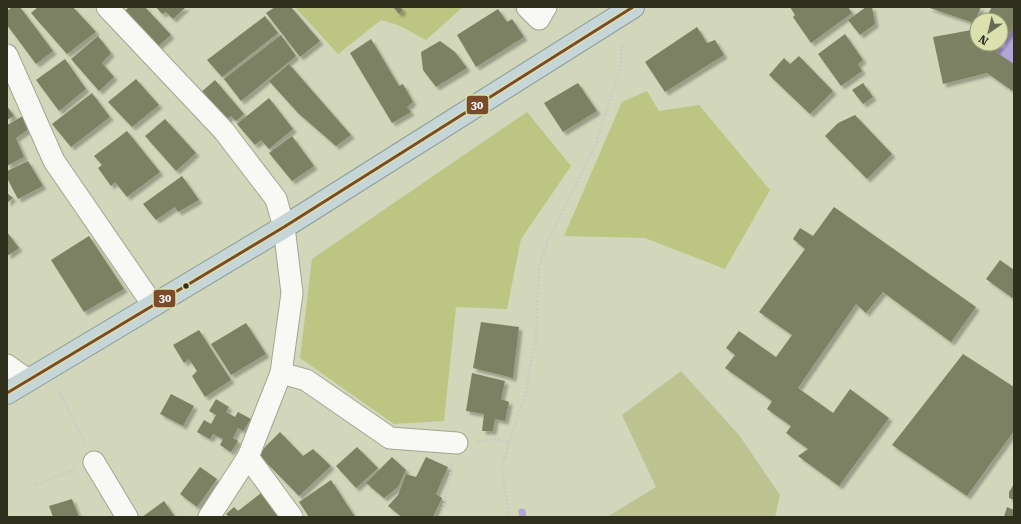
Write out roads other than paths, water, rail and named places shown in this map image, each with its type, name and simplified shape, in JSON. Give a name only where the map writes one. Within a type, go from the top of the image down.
[{"type":"highway","points":[[7,393],[284,227],[633,7]]},
{"type":"street","points":[[107,7],[224,131],[276,199],[284,227],[292,293],[281,373],[248,458],[213,515]]},
{"type":"street","points":[[527,7],[538,19],[546,7]]},
{"type":"street","points":[[7,55],[54,161],[153,305]]},
{"type":"street","points":[[7,365],[28,380]]},
{"type":"street","points":[[281,373],[306,380],[390,438],[457,443]]},
{"type":"street","points":[[248,458],[292,517]]},
{"type":"street","points":[[94,462],[127,517]]},
{"type":"waterway","points":[[522,512],[523,517]]}]
